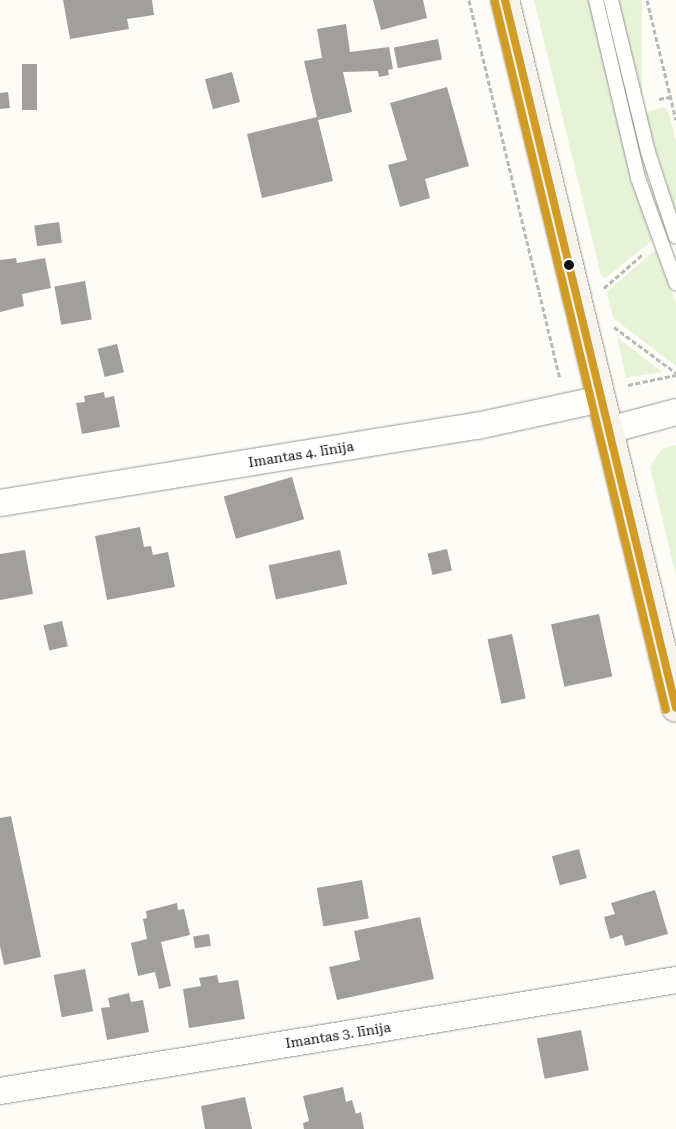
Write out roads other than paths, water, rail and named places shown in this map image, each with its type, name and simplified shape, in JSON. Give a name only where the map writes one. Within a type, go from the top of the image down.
[{"type":"main road","points":[[504,0],[611,393],[609,430],[676,708]]},
{"type":"street","name":"Imantas 4. līnija","points":[[0,503],[477,426],[573,407],[611,393]]},
{"type":"street","points":[[609,430],[676,412]]},
{"type":"street","name":"Imantas 3. līnija","points":[[0,1091],[676,980]]},
{"type":"lane","points":[[596,0],[638,178],[676,283]]},
{"type":"lane","points":[[611,0],[648,152],[676,238]]}]
